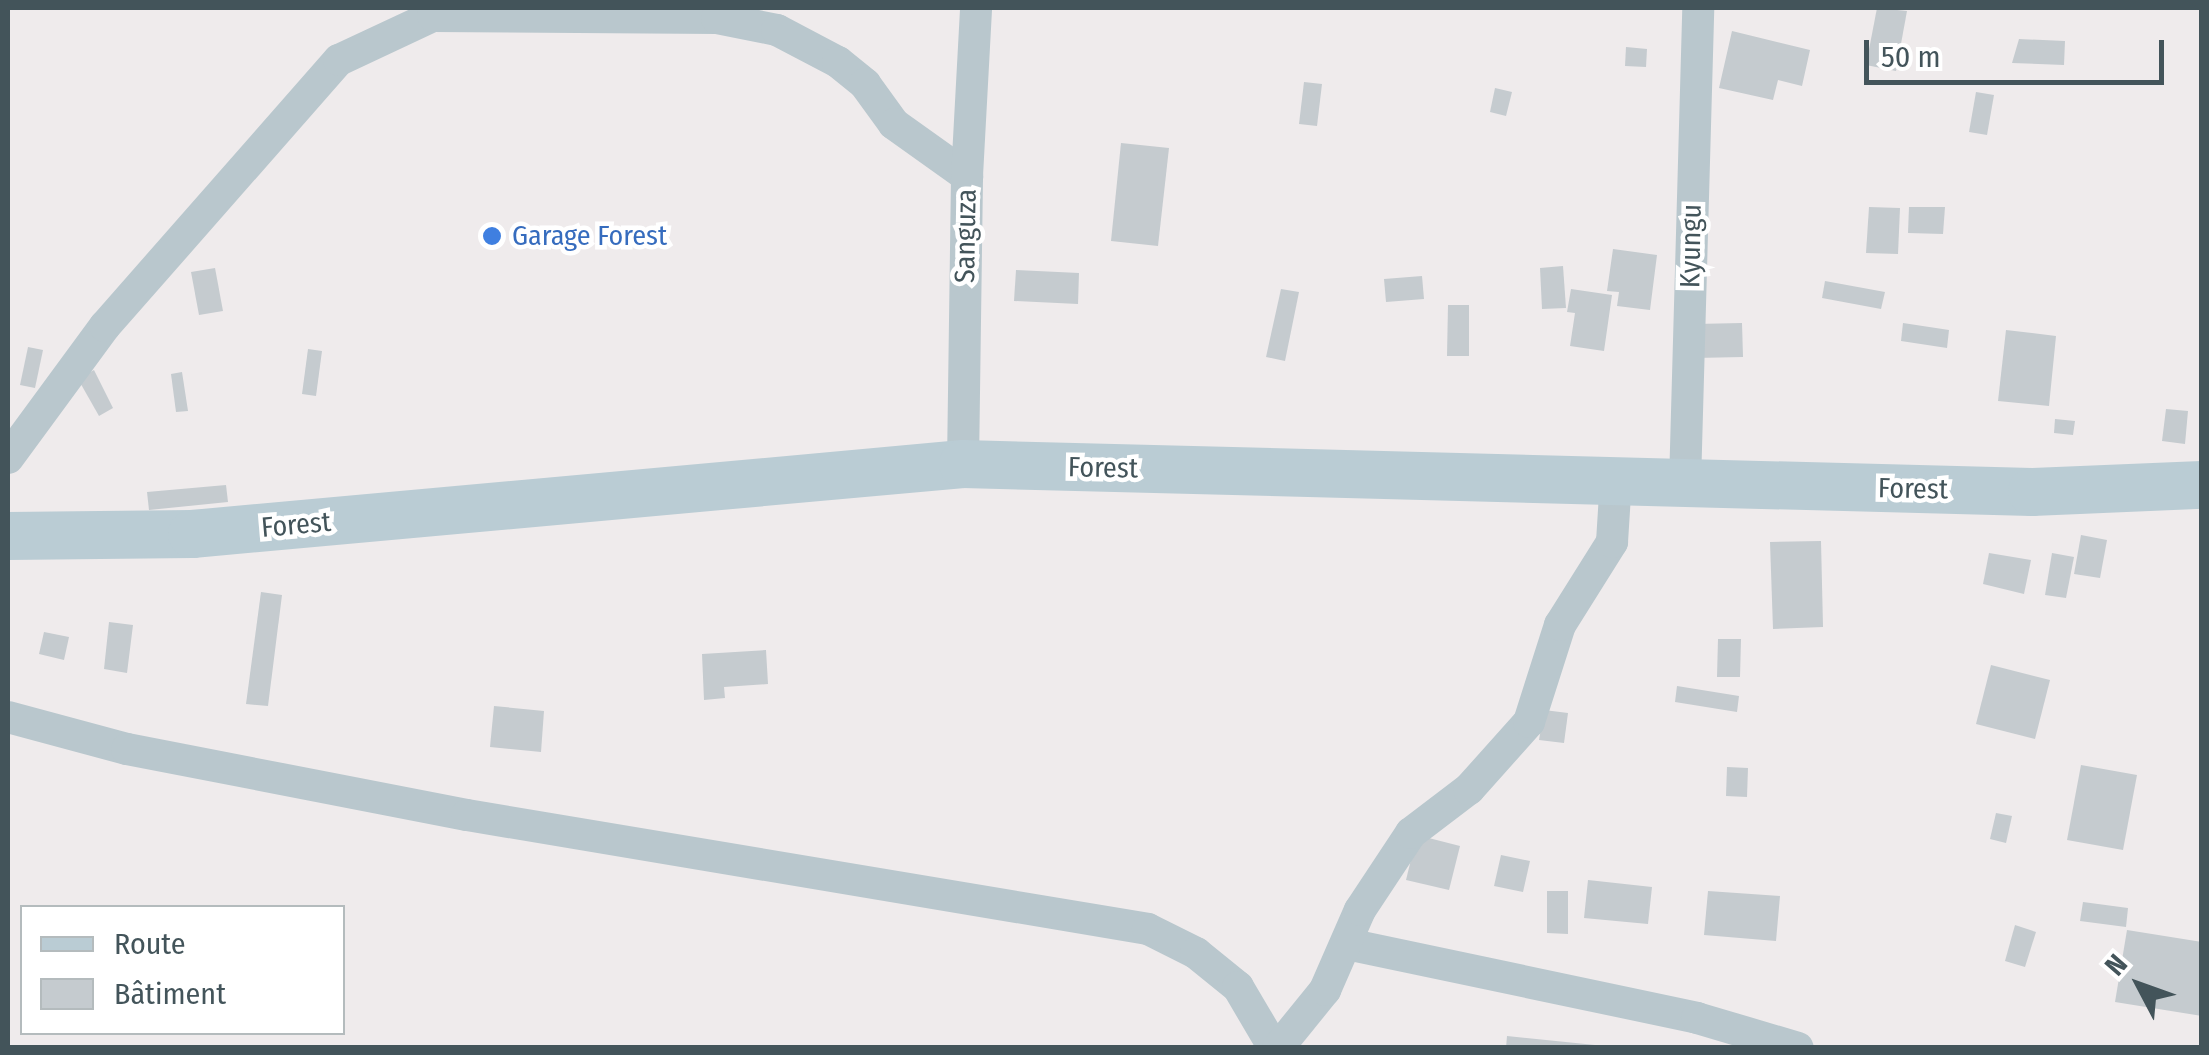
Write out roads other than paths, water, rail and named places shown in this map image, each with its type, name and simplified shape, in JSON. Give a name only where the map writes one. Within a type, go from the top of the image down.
[{"type":"street","name":"Sanguza","points":[[963,464],[966,176],[976,8]]},
{"type":"street","name":"Kyungu","points":[[1684,484],[1698,8]]},
{"type":"street","points":[[8,458],[118,311],[339,60],[433,16],[716,18],[778,30],[838,62],[864,84],[894,124],[966,176]]},
{"type":"street","name":"Forest","points":[[8,536],[192,534],[963,464],[2032,492],[2202,485]]},
{"type":"street","points":[[8,716],[127,750],[467,814],[1148,929],[1196,953],[1238,988],[1276,1048],[1325,990],[1360,910],[1412,832],[1470,789],[1529,722],[1560,626],[1612,542],[1616,479]]},
{"type":"street","points":[[1347,944],[1697,1018],[1798,1048]]},
{"type":"place","name":"Garage Forest","points":[[492,236]]}]
